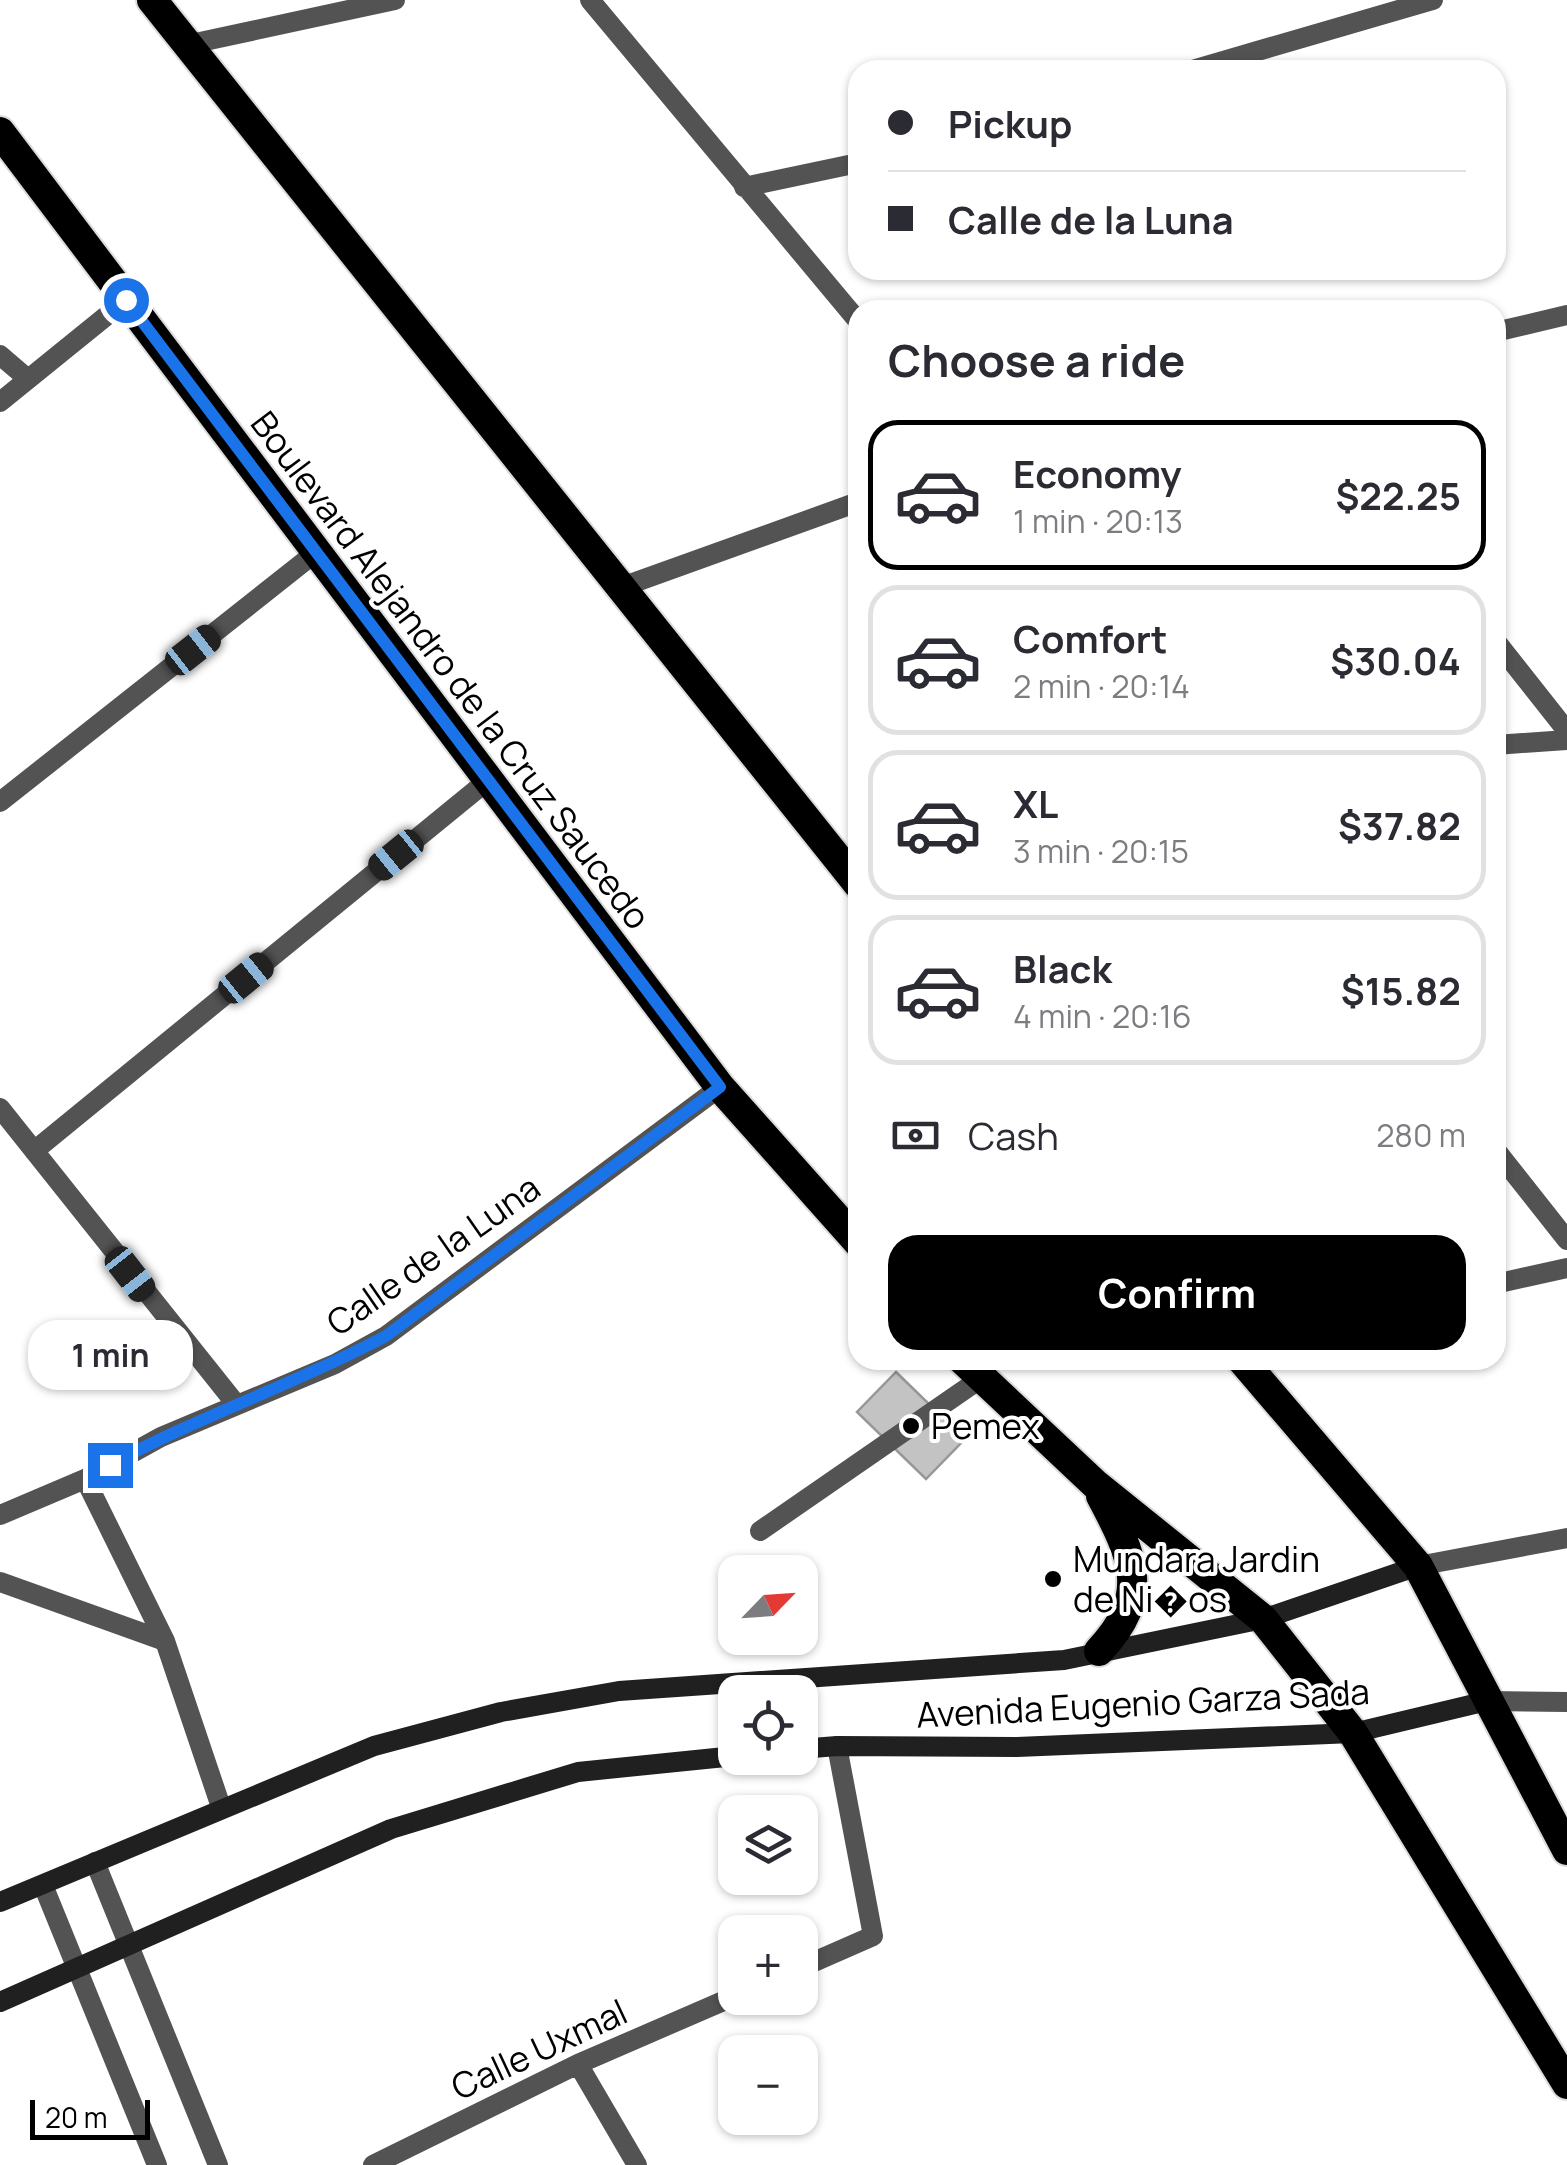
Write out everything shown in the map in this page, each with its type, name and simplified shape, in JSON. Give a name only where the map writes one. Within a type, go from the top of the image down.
[{"type":"highway","points":[[152,0],[848,872]]},
{"type":"highway","name":"Boulevard Alejandro de la Cruz Saucedo","points":[[0,132],[720,1087],[848,1231]]},
{"type":"highway","points":[[971,1370],[1095,1484],[1264,1620],[1353,1734],[1567,2084]]},
{"type":"highway","points":[[1251,1370],[1418,1566],[1567,1850]]},
{"type":"highway","points":[[1095,1484],[1130,1550],[1132,1596],[1122,1628],[1099,1651]]},
{"type":"main road","name":"Avenida Eugenio Garza Sada","points":[[0,1902],[374,1746],[521,1708],[619,1691],[1064,1660],[1264,1620],[1418,1566]]},
{"type":"main road","name":"Avenida Eugenio Garza Sada","points":[[818,1748],[1017,1748],[1353,1734],[1487,1701]]},
{"type":"main road","points":[[0,2002],[391,1829],[578,1772],[718,1758]]},
{"type":"street","points":[[186,45],[396,0]]},
{"type":"street","points":[[590,0],[848,309]]},
{"type":"street","points":[[1226,60],[1433,0]]},
{"type":"street","points":[[744,187],[848,165]]},
{"type":"street","points":[[0,402],[126,300]]},
{"type":"street","points":[[1506,329],[1567,315]]},
{"type":"street","points":[[0,355],[28,379]]},
{"type":"street","points":[[619,588],[848,506]]},
{"type":"street","points":[[0,802],[315,553]]},
{"type":"street","points":[[1506,654],[1567,730]]},
{"type":"street","points":[[1506,745],[1567,740]]},
{"type":"street","points":[[34,1151],[487,781]]},
{"type":"street","name":"Calle de la Luna","points":[[0,1515],[85,1479],[161,1437],[334,1364],[386,1336],[720,1087]]},
{"type":"street","points":[[0,1108],[236,1404]]},
{"type":"street","points":[[1506,1164],[1567,1240]]},
{"type":"street","points":[[1506,1282],[1567,1268]]},
{"type":"street","points":[[760,1531],[971,1370]]},
{"type":"street","points":[[85,1479],[165,1641],[221,1808]]},
{"type":"street","points":[[1418,1566],[1567,1538]]},
{"type":"street","points":[[0,1582],[165,1641]]},
{"type":"street","points":[[1487,1701],[1567,1702]]},
{"type":"street","points":[[818,1960],[873,1936],[837,1746]]},
{"type":"street","points":[[94,1862],[218,2165]]},
{"type":"street","points":[[42,1884],[157,2165]]},
{"type":"street","name":"Calle Uxmal","points":[[373,2165],[578,2064],[718,2003]]},
{"type":"street","points":[[578,2064],[636,2165]]},
{"type":"building","name":"Pemex","points":[[896,1372],[965,1439],[926,1479],[857,1412]]},
{"type":"place","name":"Pemex","points":[[911,1426]]},
{"type":"place","name":"Mundara Jardin de Ni�os","points":[[1053,1579]]},
{"type":"route","points":[[110,1465],[161,1437],[334,1364],[386,1336],[720,1087],[126,300]]}]
